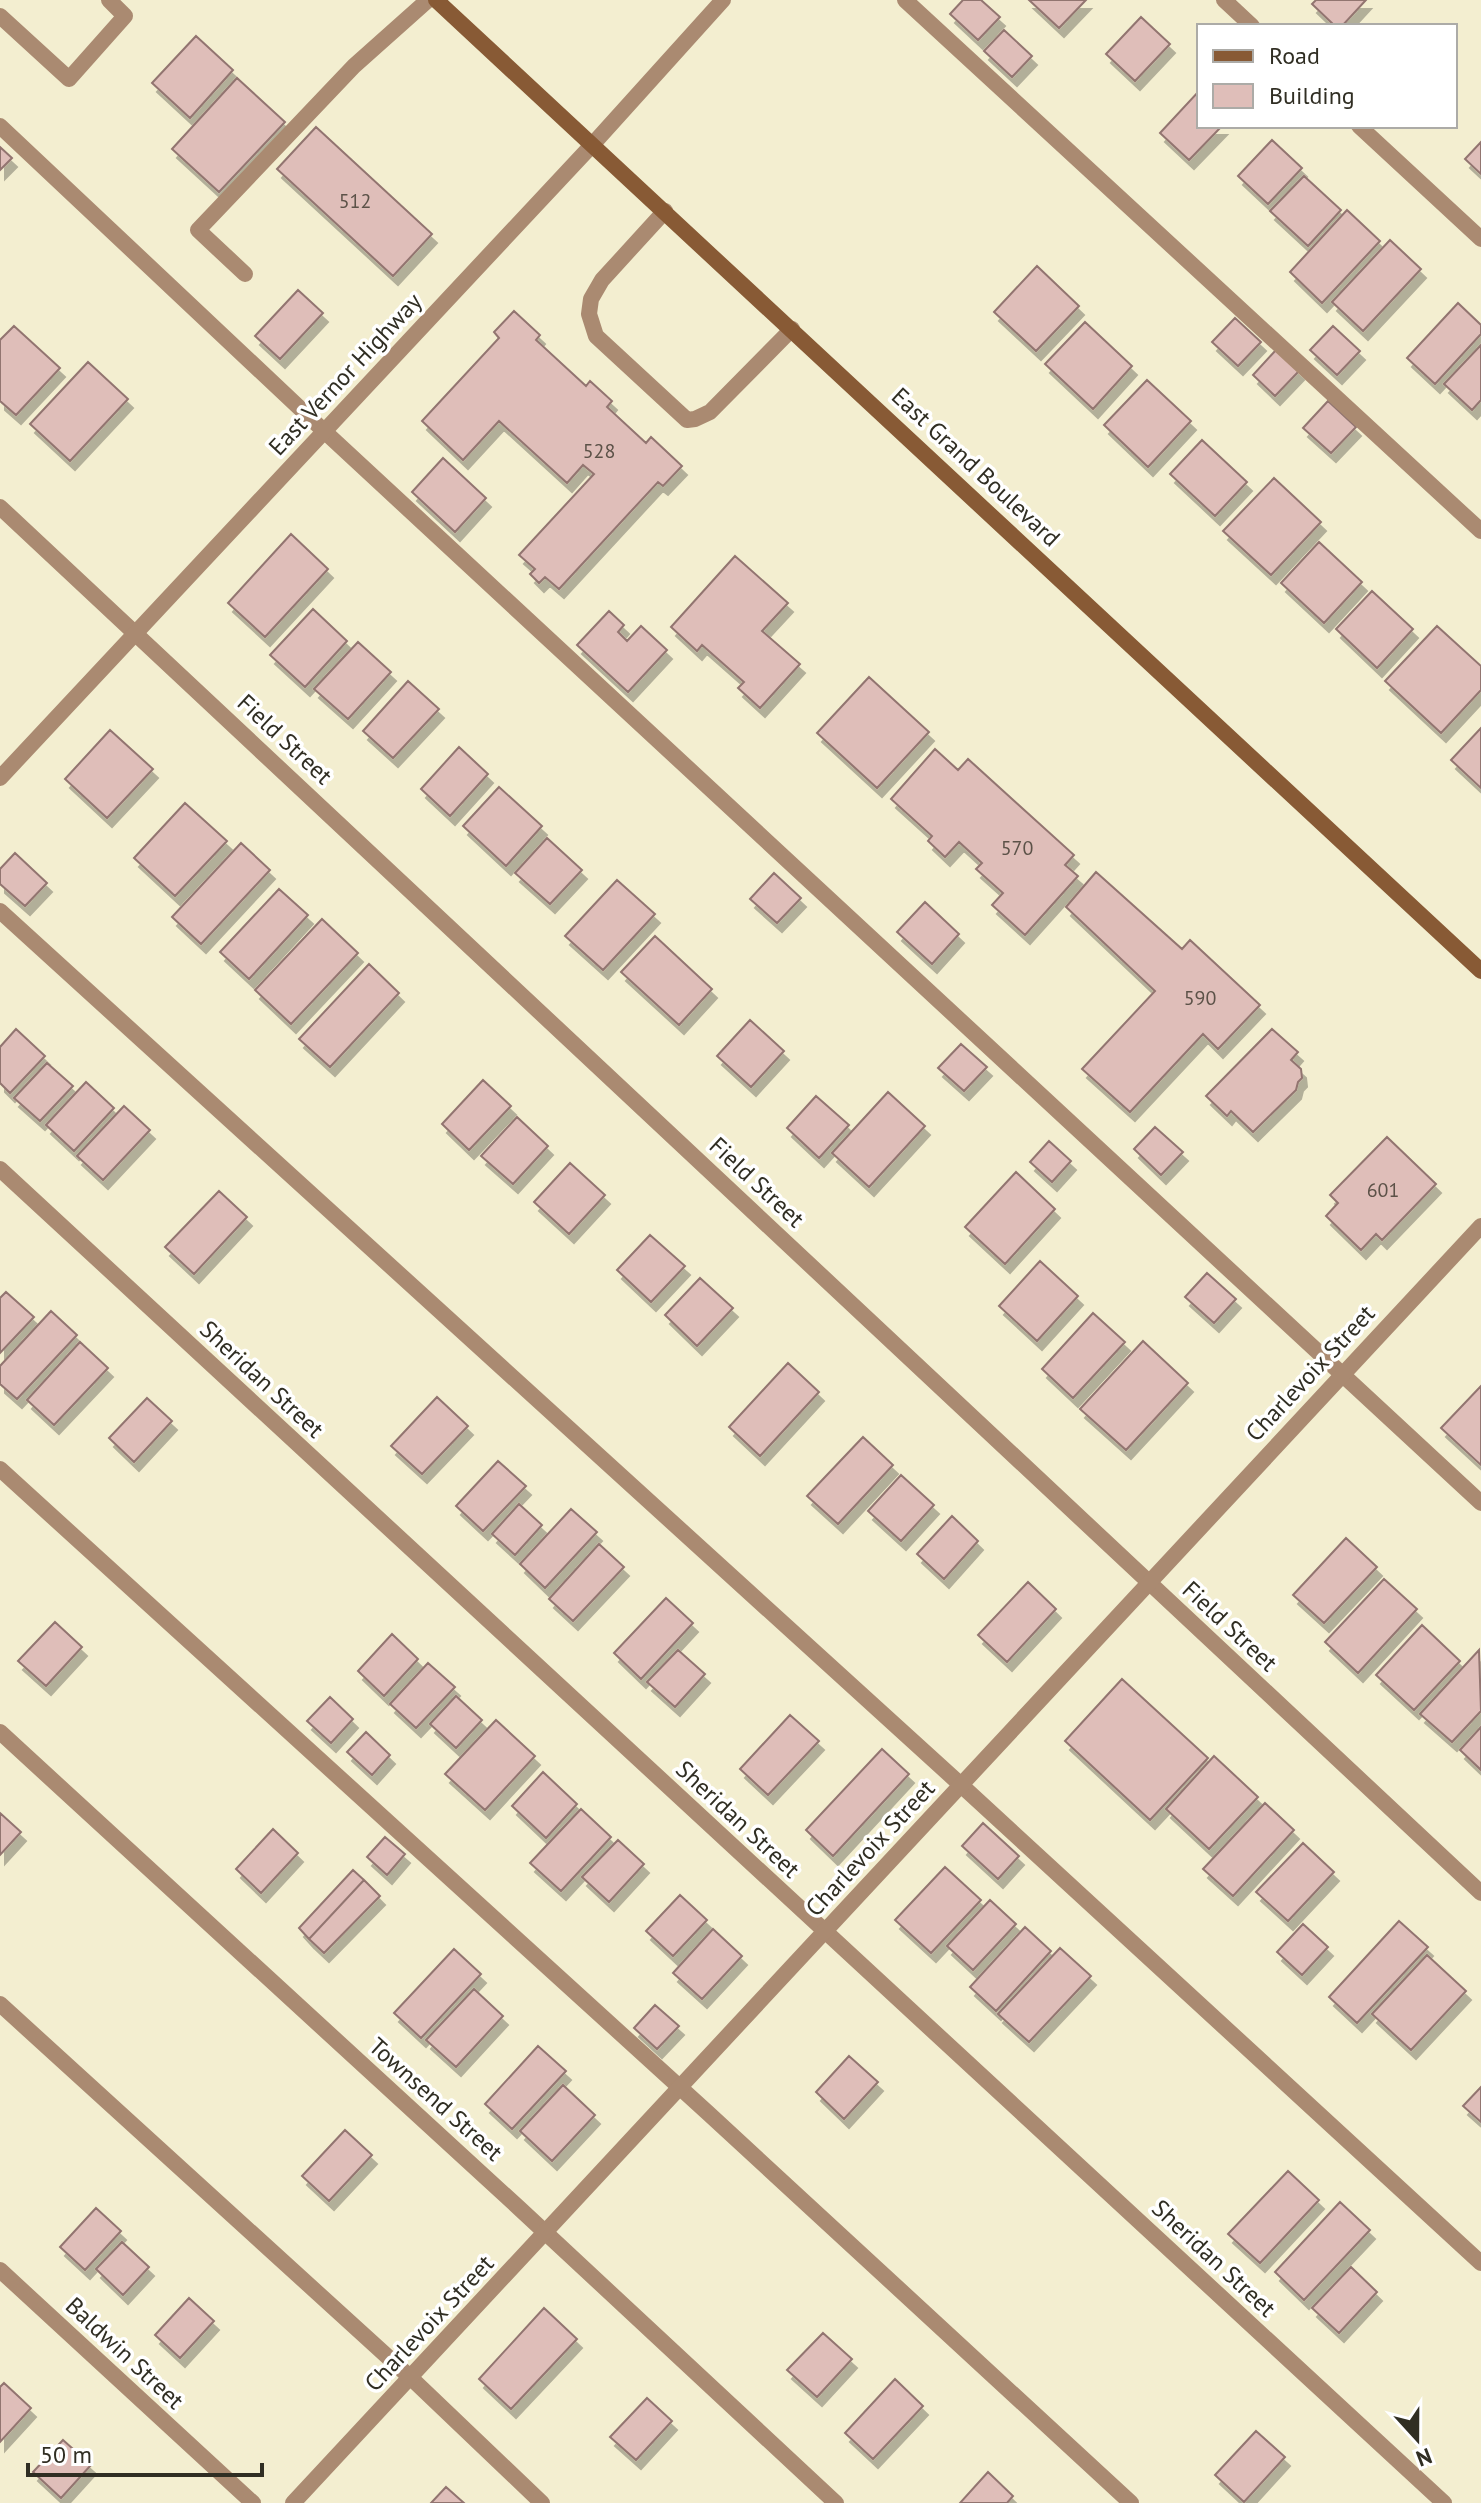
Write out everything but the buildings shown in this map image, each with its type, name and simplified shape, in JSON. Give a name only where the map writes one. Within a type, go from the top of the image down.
[{"type":"main road","name":"East Grand Boulevard","points":[[436,0],[1481,971]]},
{"type":"street","points":[[0,16],[69,79],[125,16],[109,0]]},
{"type":"street","points":[[245,274],[198,230],[354,66],[428,0]]},
{"type":"street","name":"East Vernor Highway","points":[[0,778],[593,144],[723,0]]},
{"type":"street","points":[[905,0],[1481,531]]},
{"type":"street","points":[[1224,0],[1250,24]]},
{"type":"street","points":[[0,126],[324,431],[1481,1503]]},
{"type":"street","points":[[1361,128],[1481,239]]},
{"type":"street","points":[[665,211],[602,280],[591,299],[589,314],[596,336],[687,420],[710,412],[792,329]]},
{"type":"street","name":"Field Street","points":[[0,507],[1481,1893]]},
{"type":"street","points":[[0,911],[961,1785],[1481,2263]]},
{"type":"street","name":"Sheridan Street","points":[[0,1169],[1444,2503]]},
{"type":"street","name":"Charlevoix Street","points":[[293,2503],[1481,1226]]},
{"type":"street","points":[[0,1469],[1131,2503]]},
{"type":"street","name":"Townsend Street","points":[[0,1732],[836,2503]]},
{"type":"street","points":[[0,2004],[411,2378],[542,2503]]},
{"type":"street","name":"Baldwin Street","points":[[0,2270],[253,2503]]}]
